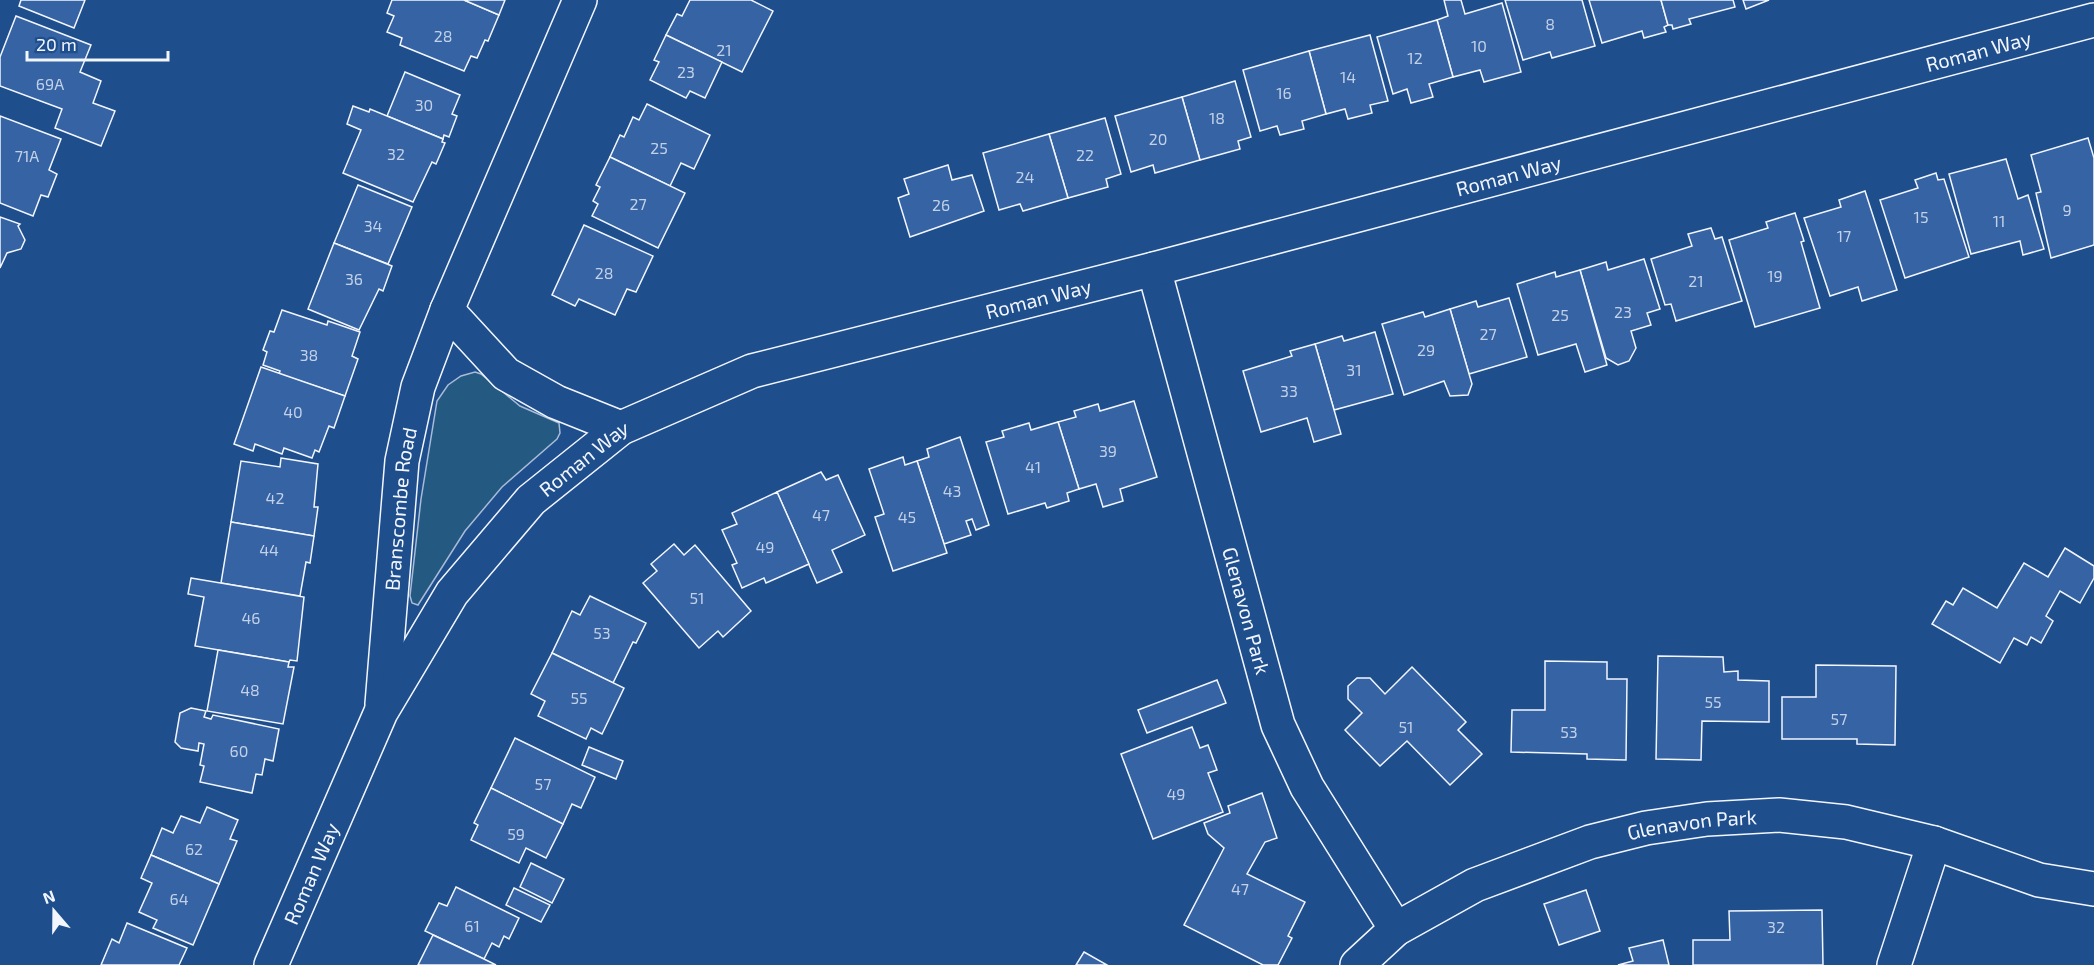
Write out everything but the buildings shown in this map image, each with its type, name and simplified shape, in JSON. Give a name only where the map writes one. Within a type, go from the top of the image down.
[{"type":"street","name":"Branscombe Road","points":[[381,712],[402,461],[418,387],[447,310],[580,0]]},
{"type":"street","name":"Roman Way","points":[[271,965],[381,712],[452,593],[531,500],[621,428],[752,371],[1154,270],[2094,20]]},
{"type":"street","name":"Glenavon Park","points":[[1154,270],[1278,725],[1307,787],[1396,929]]},
{"type":"street","points":[[447,310],[506,374],[556,402],[621,428]]},
{"type":"street","name":"Glenavon Park","points":[[1357,965],[1396,929],[1475,885],[1590,842],[1646,828],[1707,819],[1779,815],[1846,822],[1934,843],[2039,880],[2094,889]]},
{"type":"street","points":[[1894,965],[1934,843]]},
{"type":"shaded area","points":[[475,372],[481,374],[520,406],[559,423],[560,433],[557,439],[502,487],[465,531],[418,605],[412,603],[410,596],[421,499],[437,401],[448,385],[461,376]]}]
